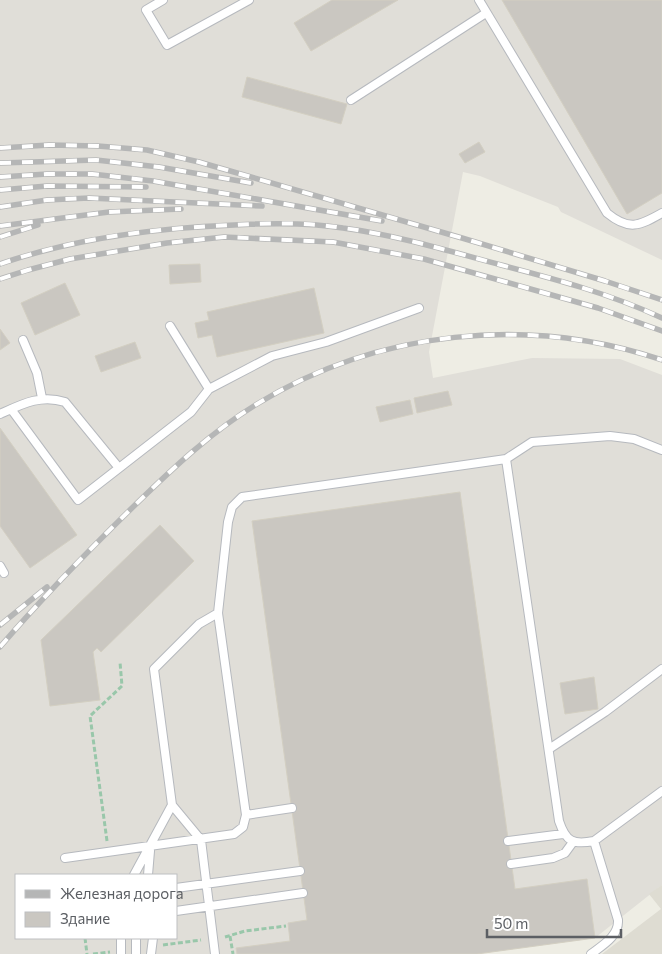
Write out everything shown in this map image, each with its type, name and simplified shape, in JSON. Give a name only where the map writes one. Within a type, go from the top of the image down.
[{"type":"lane","points":[[163,0],[146,10],[167,45],[249,0]]},
{"type":"lane","points":[[479,0],[607,213],[618,222],[630,226],[643,224],[662,213]]},
{"type":"lane","points":[[351,100],[486,13]]},
{"type":"lane","points":[[11,409],[78,500],[191,412],[209,389],[272,356],[326,342],[419,308]]},
{"type":"lane","points":[[170,326],[209,389]]},
{"type":"lane","points":[[24,340],[37,373],[42,398]]},
{"type":"lane","points":[[0,414],[42,398],[54,398],[65,402],[119,468]]},
{"type":"lane","points":[[65,858],[201,840],[234,834],[243,826],[246,815],[218,613],[228,522],[232,507],[242,497],[506,459],[532,442],[610,436],[634,439],[662,450]]},
{"type":"lane","points":[[506,459],[559,821],[563,834],[573,842],[594,841],[662,791]]},
{"type":"lane","points":[[215,954],[201,840],[172,804],[154,669],[199,624],[218,613]]},
{"type":"lane","points":[[549,749],[605,712],[662,669]]},
{"type":"lane","points":[[135,874],[172,804]]},
{"type":"lane","points":[[246,815],[292,808]]},
{"type":"lane","points":[[508,841],[563,834]]},
{"type":"lane","points":[[591,954],[608,942],[618,926],[618,920],[594,841]]},
{"type":"lane","points":[[511,864],[553,858],[565,853],[573,842]]},
{"type":"lane","points":[[148,874],[151,846]]},
{"type":"lane","points":[[178,888],[300,871]]},
{"type":"lane","points":[[178,911],[304,893]]},
{"type":"lane","points":[[121,939],[121,952]]},
{"type":"lane","points":[[136,939],[136,954]]},
{"type":"path","points":[[99,842],[108,841],[90,716],[122,686],[120,662]]},
{"type":"path","points":[[151,950],[230,936],[245,931],[286,926]]},
{"type":"path","points":[[230,936],[232,954]]},
{"type":"path","points":[[85,939],[87,954]]},
{"type":"path","points":[[93,954],[121,952]]},
{"type":"shaded area","points":[[0,0],[662,0],[662,260],[561,212],[558,207],[480,176],[463,172],[429,352],[433,378],[532,358],[620,359],[662,375],[662,885],[595,938],[477,954],[0,954]]},
{"type":"shaded area","points":[[662,885],[662,954],[602,954],[661,909],[649,894]]},
{"type":"building","points":[[332,0],[398,0],[311,51],[294,23]]},
{"type":"building","points":[[502,0],[662,0],[662,193],[627,214]]},
{"type":"building","points":[[247,77],[347,104],[341,124],[242,97]]},
{"type":"building","points":[[479,142],[485,152],[465,163],[459,154]]},
{"type":"building","points":[[200,264],[201,282],[170,284],[169,265]]},
{"type":"building","points":[[65,283],[80,315],[35,335],[21,303]]},
{"type":"building","points":[[314,288],[324,333],[217,357],[212,335],[198,338],[195,323],[209,320],[207,312]]},
{"type":"building","points":[[0,329],[10,343],[0,350]]},
{"type":"building","points":[[135,342],[141,358],[101,372],[95,356]]},
{"type":"building","points":[[448,391],[452,405],[417,413],[414,398]]},
{"type":"building","points":[[410,400],[413,414],[380,422],[376,407]]},
{"type":"building","points":[[0,428],[77,535],[30,568],[0,526]]},
{"type":"building","points":[[460,492],[515,889],[587,879],[595,938],[477,954],[237,954],[236,948],[290,941],[288,923],[307,920],[252,521]]},
{"type":"building","points":[[160,525],[194,561],[101,652],[97,648],[93,652],[100,700],[50,706],[41,640]]},
{"type":"building","points":[[594,677],[598,709],[565,714],[560,683]]},
{"type":"railway","points":[[0,148],[49,145],[147,150],[199,162],[462,238],[662,300]]},
{"type":"railway","points":[[0,163],[96,160],[159,167],[251,183]]},
{"type":"railway","points":[[0,177],[92,174],[153,181],[382,221]]},
{"type":"railway","points":[[0,190],[47,186],[146,187]]},
{"type":"railway","points":[[0,207],[47,200],[89,198],[262,206]]},
{"type":"railway","points":[[0,226],[109,212],[181,209]]},
{"type":"railway","points":[[0,264],[57,247],[145,232],[248,224],[329,226],[403,239],[542,276],[603,294],[662,318]]},
{"type":"railway","points":[[0,237],[38,225]]},
{"type":"railway","points":[[0,279],[70,259],[167,243],[224,237],[333,242],[424,259],[598,308],[662,331]]},
{"type":"railway","points":[[0,647],[82,557],[177,465],[240,415],[304,379],[352,360],[403,346],[455,337],[507,335],[559,337],[611,346],[662,360]]},
{"type":"railway","points":[[0,625],[47,587]]}]
